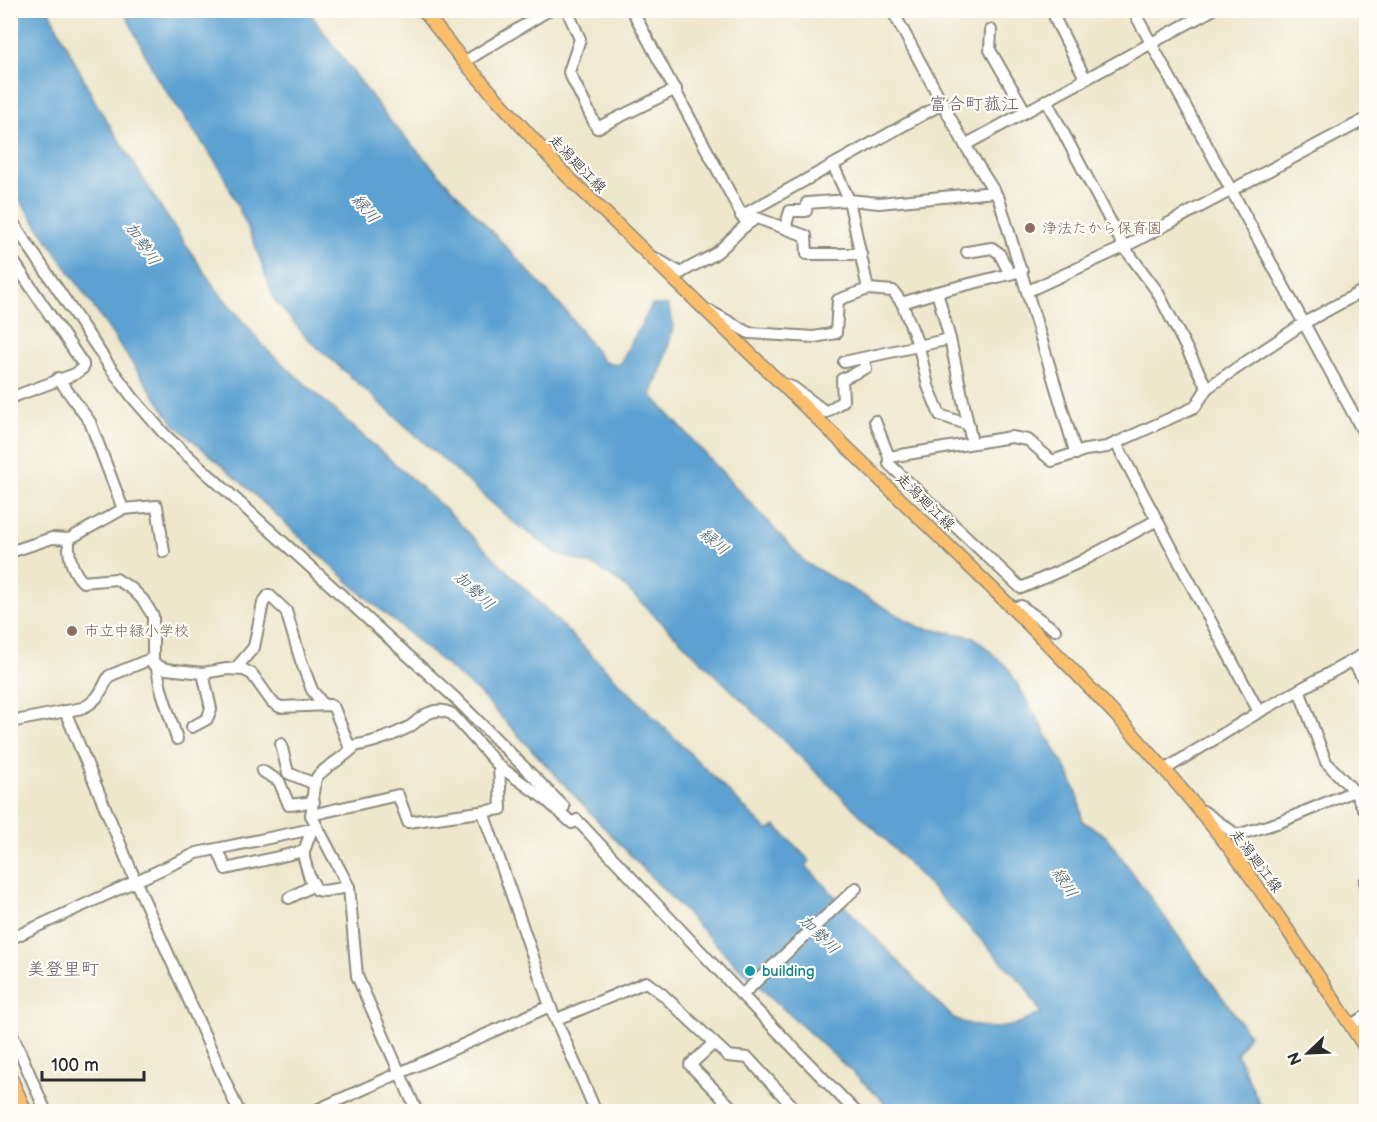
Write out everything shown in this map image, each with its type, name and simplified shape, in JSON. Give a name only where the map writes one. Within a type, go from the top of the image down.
[{"type":"main road","name":"走潟廻江線","points":[[423,10],[464,62],[561,170],[1051,646],[1164,770],[1192,802],[1261,891],[1366,1049]]},
{"type":"main road","points":[[10,1076],[26,1112]]},
{"type":"street","points":[[464,62],[536,14],[549,10]]},
{"type":"street","points":[[567,10],[580,39],[569,72],[597,128],[676,89]]},
{"type":"street","points":[[632,10],[676,89],[743,220],[740,232],[713,255],[681,273],[645,252]]},
{"type":"street","points":[[892,10],[964,145],[999,199],[1076,454]]},
{"type":"street","points":[[1133,10],[1366,437]]},
{"type":"street","points":[[964,145],[1212,10]]},
{"type":"street","points":[[1055,19],[1085,78]]},
{"type":"street","points":[[991,30],[990,50],[1026,111]]},
{"type":"street","points":[[1046,100],[1124,248],[1156,291],[1207,388]]},
{"type":"street","points":[[743,220],[833,165],[942,104]]},
{"type":"street","points":[[1028,291],[1124,248],[1366,119]]},
{"type":"street","points":[[833,165],[849,200],[868,289]]},
{"type":"street","points":[[784,228],[790,211],[806,211],[807,202],[849,200],[879,203],[995,192]]},
{"type":"street","points":[[10,218],[110,367],[166,436],[454,698],[577,820],[856,1112]]},
{"type":"street","points":[[743,220],[757,218],[806,236],[807,254],[861,254]]},
{"type":"street","points":[[967,252],[992,248],[999,253],[1010,274]]},
{"type":"street","points":[[10,256],[83,364],[83,368],[75,374],[58,378],[10,398]]},
{"type":"street","points":[[902,303],[937,292],[1022,272]]},
{"type":"street","points":[[699,305],[749,333],[814,337],[836,333],[838,300],[868,289],[893,291],[902,303],[918,345],[927,386],[940,415],[969,425]]},
{"type":"street","points":[[889,456],[1011,437],[1028,440],[1052,461],[1085,450],[1107,447],[1195,407],[1207,388],[1304,323],[1366,289]]},
{"type":"street","points":[[937,292],[950,339],[972,443]]},
{"type":"street","points":[[844,362],[950,339]]},
{"type":"street","points":[[781,383],[794,388],[826,412],[843,401],[842,380],[866,368],[863,358]]},
{"type":"street","points":[[58,378],[90,422],[123,509]]},
{"type":"street","points":[[875,421],[889,456],[889,464],[1021,588],[1080,562],[1157,520]]},
{"type":"street","points":[[1116,443],[1259,712]]},
{"type":"street","points":[[10,552],[52,538],[69,539],[123,509],[157,506],[164,552]]},
{"type":"street","points":[[69,539],[69,558],[76,575],[83,582],[116,579],[132,589],[143,600],[153,616],[155,661],[161,689],[177,739]]},
{"type":"street","points":[[155,661],[166,669],[203,673],[236,668],[254,647],[263,603],[268,595],[286,611],[312,690],[322,704]]},
{"type":"street","points":[[1012,608],[1021,606],[1055,630]]},
{"type":"street","points":[[1164,770],[1259,712],[1366,653]]},
{"type":"street","points":[[10,722],[92,704],[109,676],[155,661]]},
{"type":"street","points":[[1353,661],[1366,684]]},
{"type":"street","points":[[227,669],[244,670],[252,674],[272,702],[280,707],[330,705],[334,708],[349,746],[385,737],[409,727],[428,713],[443,710],[452,714],[499,766],[545,799],[572,823],[577,820]]},
{"type":"street","points":[[192,726],[207,719],[211,708],[203,673]]},
{"type":"street","points":[[1299,690],[1326,762],[1365,805]]},
{"type":"street","points":[[65,711],[136,882],[239,1112]]},
{"type":"street","points":[[281,744],[288,773]]},
{"type":"street","points":[[356,746],[318,777],[313,793],[311,816],[314,829],[349,887],[357,976],[417,1112]]},
{"type":"street","points":[[311,816],[398,795],[408,822],[501,809],[499,766]]},
{"type":"street","points":[[262,771],[279,781],[289,805],[314,802]]},
{"type":"street","points":[[276,779],[288,773],[315,784]]},
{"type":"street","points":[[1192,802],[1237,835],[1280,822],[1354,791]]},
{"type":"street","points":[[483,813],[550,1006],[596,1112]]},
{"type":"street","points":[[10,939],[197,853],[314,829]]},
{"type":"street","points":[[314,829],[304,851],[304,858],[317,890],[349,887]]},
{"type":"street","points":[[218,850],[226,869],[304,851]]},
{"type":"street","points":[[289,898],[312,886],[312,881]]},
{"type":"street","points":[[743,993],[856,888]]},
{"type":"street","points":[[557,1019],[646,982],[662,994],[728,1056],[747,1058],[798,1112]]},
{"type":"street","points":[[312,1112],[550,1006]]},
{"type":"street","points":[[1351,1025],[1366,1016]]},
{"type":"street","points":[[10,1029],[46,1112]]},
{"type":"street","points":[[714,1043],[690,1065],[733,1109],[733,1112]]},
{"type":"water","points":[[10,11],[49,11],[97,105],[164,212],[215,288],[266,349],[441,505],[768,831],[776,826],[810,861],[806,866],[954,1019],[977,1026],[998,1028],[1019,1023],[1041,1013],[1024,985],[887,841],[621,583],[595,566],[558,554],[512,521],[306,337],[274,299],[254,242],[221,170],[156,76],[124,11],[312,11],[313,18],[390,121],[568,314],[604,362],[619,365],[652,305],[668,305],[674,325],[663,365],[651,395],[806,563],[919,627],[974,637],[1008,668],[1068,772],[1079,798],[1082,821],[1106,836],[1249,1034],[1237,1054],[1263,1111],[891,1111],[878,1096],[735,964],[479,693],[362,594],[174,424],[11,187]]},
{"type":"place","name":"浄法たから保育園","points":[[1030,228]]},
{"type":"place","name":"市立中緑小学校","points":[[72,631]]},
{"type":"place","name":"building","points":[[750,971]]},
{"type":"district","name":"富合町菰江","points":[[974,104]]},
{"type":"district","name":"美登里町","points":[[63,969]]},
{"type":"water label","name":"緑川","points":[[365,209]]},
{"type":"water label","name":"加勢川","points":[[142,244]]},
{"type":"water label","name":"緑川","points":[[714,542]]},
{"type":"water label","name":"加勢川","points":[[474,591]]},
{"type":"water label","name":"緑川","points":[[1064,883]]},
{"type":"water label","name":"加勢川","points":[[819,935]]}]
